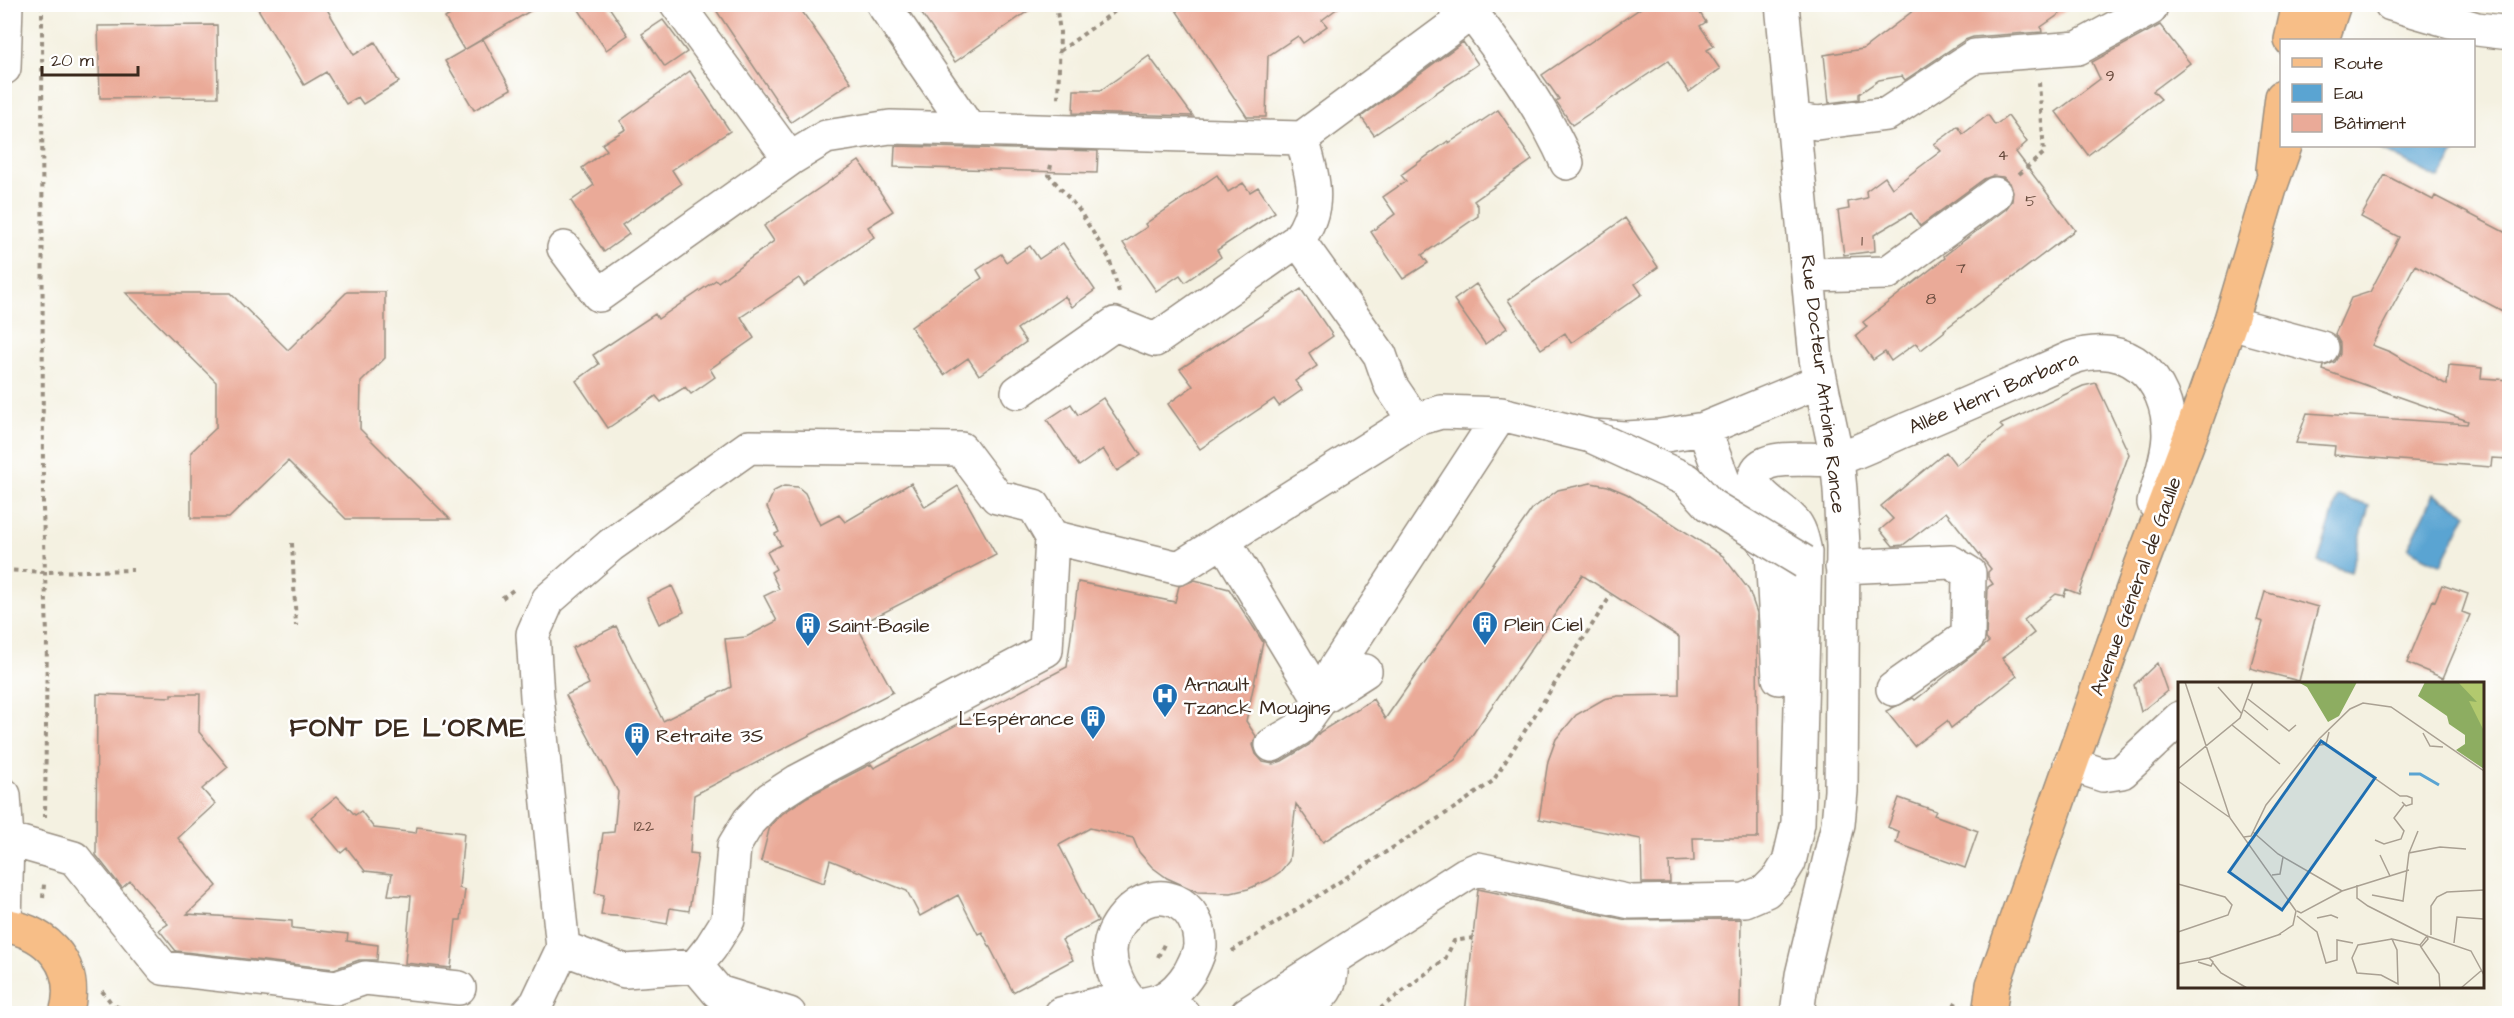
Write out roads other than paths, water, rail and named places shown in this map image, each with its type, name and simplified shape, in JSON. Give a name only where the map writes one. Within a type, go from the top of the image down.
[{"type":"main road","points":[[2291,39],[2299,4]]},
{"type":"main road","points":[[2322,39],[2334,4]]},
{"type":"main road","name":"Avenue Général de Gaulle","points":[[2271,185],[2280,113]]},
{"type":"main road","name":"Avenue Général de Gaulle","points":[[1973,1014],[1991,999],[2070,764],[2141,566],[2192,434],[2230,323],[2285,147]]},
{"type":"main road","points":[[5,925],[22,928],[39,936],[63,963],[68,980],[70,1002],[66,1014]]},
{"type":"main road","points":[[68,980],[100,1010]]},
{"type":"street","points":[[4,68],[6,4]]},
{"type":"street","points":[[677,4],[790,159]]},
{"type":"street","points":[[883,4],[969,129]]},
{"type":"street","points":[[564,248],[599,295],[790,159],[826,137],[890,127],[1302,138],[1456,24],[1458,4]]},
{"type":"street","points":[[1465,4],[1494,42],[1552,129],[1568,163]]},
{"type":"street","name":"Rue Docteur Antoine Rance","points":[[1782,4],[1820,381],[1837,458],[1842,567],[1838,824],[1802,975],[1797,1014]]},
{"type":"street","points":[[2391,4],[2477,29],[2510,33]]},
{"type":"street","points":[[1793,119],[1817,123],[1887,114],[1975,56],[2078,48],[2150,9]]},
{"type":"street","points":[[1018,393],[1115,324],[1155,340],[1298,240],[1309,225],[1315,186],[1302,138]]},
{"type":"street","points":[[1810,275],[1887,273],[1995,194]]},
{"type":"street","points":[[1298,240],[1380,355],[1391,386],[1414,420]]},
{"type":"street","points":[[2230,323],[2322,348]]},
{"type":"street","name":"Allée Henri Barbara","points":[[1837,458],[2086,352],[2104,352],[2135,362],[2158,386],[2166,404],[2169,435],[2141,566]]},
{"type":"street","points":[[1052,537],[1179,568],[1414,420],[1441,412],[1501,414],[1591,436],[1626,438],[1660,436],[1704,429],[1820,381]]},
{"type":"street","points":[[1272,745],[1299,729],[1320,700],[1350,670],[1501,414]]},
{"type":"street","points":[[1704,429],[1729,496],[1772,552],[1779,678]]},
{"type":"street","points":[[1591,436],[1687,480],[1710,505],[1804,562]]},
{"type":"street","points":[[528,1014],[537,1003],[563,948],[537,697],[533,634],[548,600],[610,545],[749,447],[961,449],[997,497],[1034,506],[1052,537],[1046,650],[798,781],[770,799],[749,821],[734,846],[728,920],[696,966],[625,971],[563,948]]},
{"type":"street","points":[[1247,1014],[1478,868],[1631,902],[1745,900],[1766,891],[1779,878],[1789,862],[1798,823],[1805,552],[1797,525],[1759,492],[1754,484],[1755,475],[1764,463],[1772,460],[1837,458]]},
{"type":"street","points":[[1224,541],[1320,700]]},
{"type":"street","points":[[1842,567],[1951,562],[1969,573],[1968,636],[1893,689]]},
{"type":"street","points":[[2070,764],[2103,775],[2122,772],[2178,720]]},
{"type":"street","points":[[4,795],[5,925]]},
{"type":"street","points":[[6,838],[74,858],[163,968],[336,988],[365,978],[459,988]]},
{"type":"street","points":[[1061,1014],[1098,1004],[1135,1010],[1184,998],[1200,948],[1198,932],[1193,919],[1183,905],[1171,898],[1158,896],[1131,910],[1119,923],[1113,936],[1109,950],[1115,975],[1135,1010]]},
{"type":"street","points":[[1299,1014],[1321,995],[1330,983],[1331,961]]},
{"type":"street","points":[[696,966],[718,992],[789,1014]]},
{"type":"street","points":[[1802,975],[1820,1014]]},
{"type":"water","points":[[2376,147],[2450,147],[2456,151],[2439,179]]},
{"type":"water","points":[[2434,494],[2467,513],[2441,565],[2408,549]]},
{"type":"water","points":[[2338,496],[2369,506],[2351,572],[2318,562]]},
{"type":"place","name":"Plein Ciel","points":[[1485,647]]},
{"type":"place","name":"Saint-Basile","points":[[808,648]]},
{"type":"place","name":"Arnault Tzanck Mougins","points":[[1165,719]]},
{"type":"place","name":"L'Espérance","points":[[1093,741]]},
{"type":"place","name":"Retraite 3S","points":[[637,758]]},
{"type":"district","name":"FONT DE L'ORME","points":[[408,727]]}]
